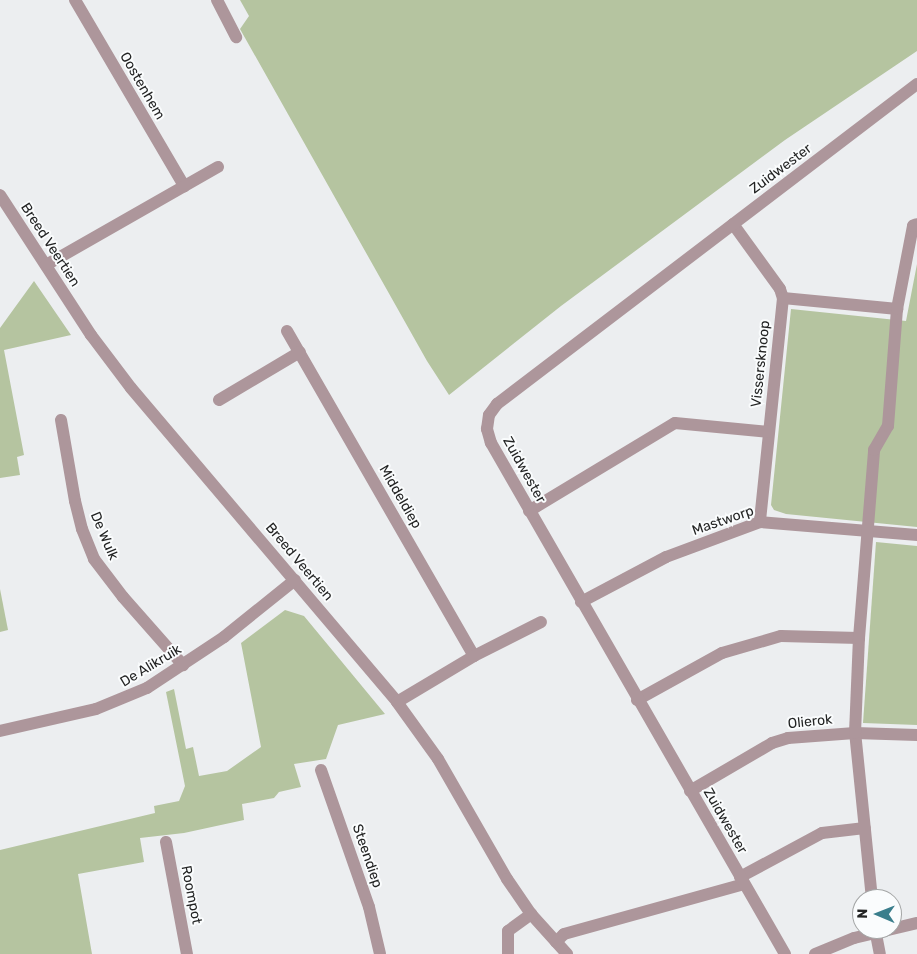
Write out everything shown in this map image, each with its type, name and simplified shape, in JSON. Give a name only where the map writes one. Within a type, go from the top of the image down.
[{"type":"street","name":"Oostenhem","points":[[75,0],[184,186]]},
{"type":"street","points":[[217,0],[236,37]]},
{"type":"street","name":"Zuidwester","points":[[785,954],[637,700],[491,443],[487,429],[489,415],[497,404],[917,84]]},
{"type":"street","points":[[46,265],[218,167]]},
{"type":"street","name":"Breed Veertien","points":[[0,195],[131,388],[397,702],[443,766],[489,851],[532,914],[567,954]]},
{"type":"street","points":[[733,224],[780,289],[783,298],[897,310]]},
{"type":"street","points":[[871,889],[855,733],[859,638],[874,450],[888,426],[897,310],[913,226],[917,224]]},
{"type":"street","name":"Vissersknoop","points":[[760,522],[783,298]]},
{"type":"street","name":"Middeldiep","points":[[287,331],[474,656]]},
{"type":"street","points":[[218,400],[300,352]]},
{"type":"street","name":"De Wulk","points":[[61,420],[75,501],[82,529],[94,559],[123,597],[183,665]]},
{"type":"street","points":[[529,511],[675,423],[769,432]]},
{"type":"street","name":"Mastworp","points":[[581,602],[666,557],[760,522],[917,535]]},
{"type":"street","name":"De Alikruik","points":[[0,731],[121,701],[183,665],[224,637],[295,580]]},
{"type":"street","points":[[397,702],[474,656],[541,622]]},
{"type":"street","points":[[637,700],[722,653],[781,636],[859,638]]},
{"type":"street","name":"Olierok","points":[[690,791],[772,743],[788,738],[855,733],[917,735]]},
{"type":"street","name":"Steendiep","points":[[321,770],[369,907],[380,954]]},
{"type":"street","points":[[556,942],[564,934],[742,881],[822,833],[865,828]]},
{"type":"street","name":"Roompot","points":[[166,842],[187,954]]},
{"type":"street","points":[[508,954],[508,932],[532,914]]},
{"type":"street","points":[[902,927],[917,924]]},
{"type":"street","points":[[815,954],[852,939]]},
{"type":"street","points":[[877,939],[880,954]]},
{"type":"green space","points":[[240,0],[917,0],[917,51],[785,140],[561,306],[449,395],[427,361],[240,29],[249,16]]},
{"type":"green space","points":[[917,264],[917,527],[786,514],[774,510],[771,505],[791,309],[906,321]]},
{"type":"green space","points":[[34,281],[71,335],[4,350],[24,455],[17,457],[20,475],[0,478],[0,328]]},
{"type":"green space","points":[[876,542],[917,546],[917,725],[863,723]]},
{"type":"green space","points":[[0,589],[8,630],[0,632]]},
{"type":"green space","points":[[285,610],[304,616],[385,714],[338,725],[326,759],[294,764],[301,787],[279,792],[274,798],[242,804],[244,820],[184,833],[140,838],[144,862],[78,874],[92,954],[0,954],[0,850],[155,813],[154,806],[179,801],[185,786],[166,692],[174,689],[186,749],[193,747],[199,776],[227,771],[261,747],[241,643]]}]
